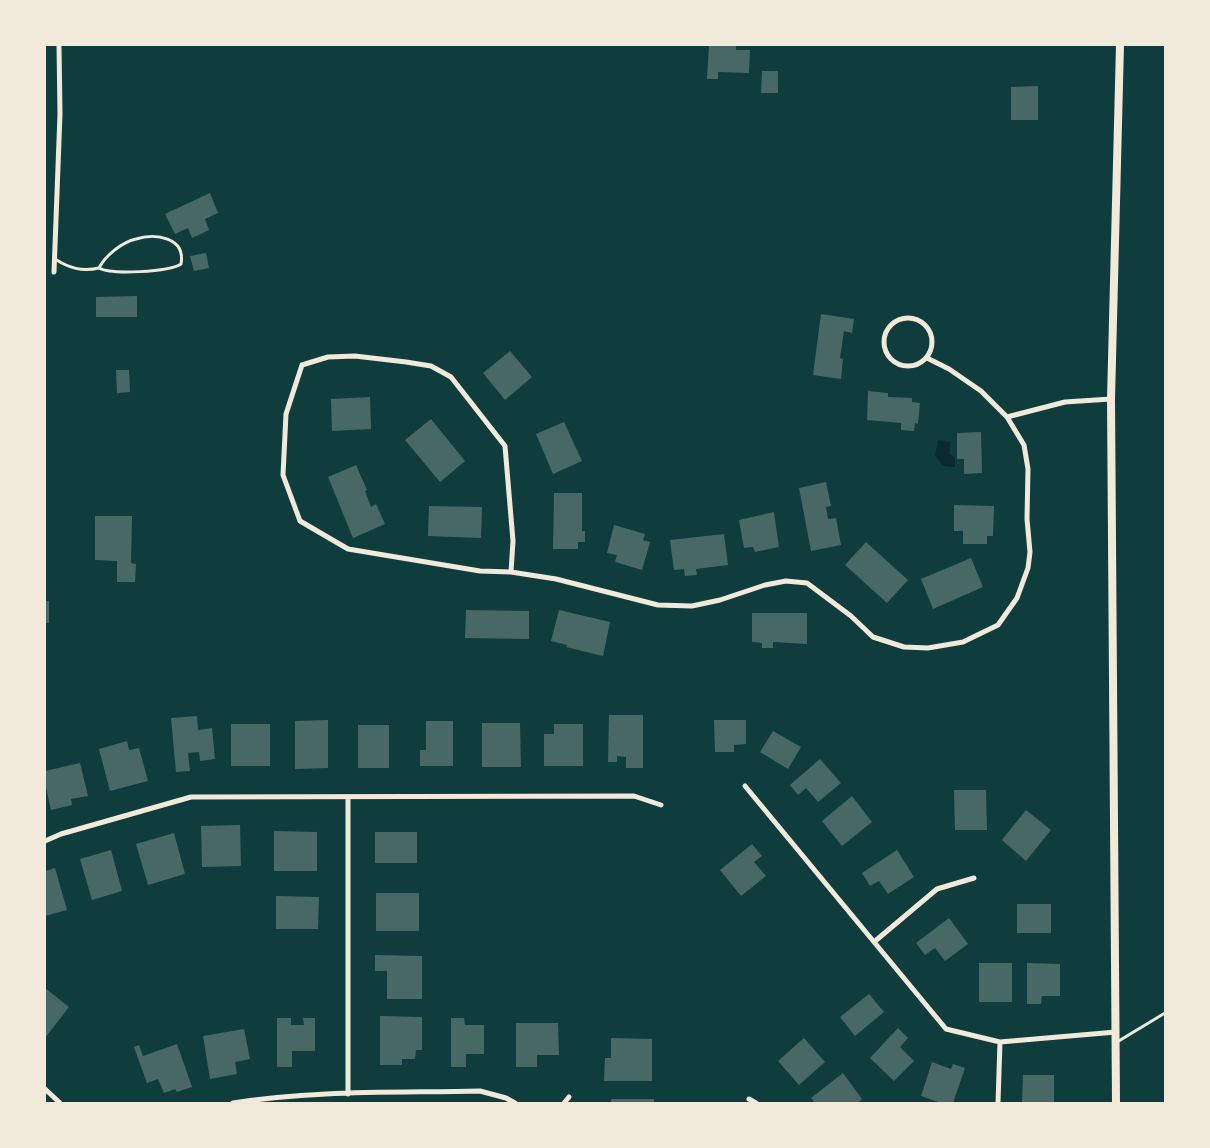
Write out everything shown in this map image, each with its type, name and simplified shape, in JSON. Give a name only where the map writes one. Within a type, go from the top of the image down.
[{"type":"street","points":[[54,272],[60,114],[59,45]]},
{"type":"street","points":[[1116,1103],[1111,399],[1120,45]]},
{"type":"street","points":[[907,318],[916,319],[924,324],[930,330],[932,340],[931,351],[927,358],[918,365],[910,367],[894,363],[885,352],[883,343],[888,328],[898,320],[907,318]]},
{"type":"street","points":[[511,572],[513,541],[505,446],[451,377],[431,366],[356,356],[328,357],[302,365],[286,414],[283,475],[300,521],[348,549],[480,571],[511,572],[556,579],[658,605],[692,606],[720,600],[765,584],[786,581],[807,583],[845,611],[873,636],[904,647],[928,648],[963,642],[998,624],[1017,598],[1028,568],[1030,552],[1027,518],[1028,469],[1024,445],[1007,417],[981,391],[950,369],[927,358]]},
{"type":"street","points":[[1007,417],[1065,402],[1111,399]]},
{"type":"street","points":[[745,786],[946,1029],[1000,1042],[1116,1032]]},
{"type":"street","points":[[45,840],[60,834],[191,797],[634,796],[661,805]]},
{"type":"street","points":[[348,798],[348,1094]]},
{"type":"street","points":[[874,942],[937,889],[974,878]]},
{"type":"street","points":[[998,1103],[1000,1042]]},
{"type":"street","points":[[45,1089],[60,1103]]},
{"type":"street","points":[[233,1103],[267,1098],[348,1094],[480,1091],[506,1098],[515,1103]]},
{"type":"street","points":[[564,1103],[569,1097]]},
{"type":"street","points":[[749,1099],[756,1103]]},
{"type":"lane","points":[[55,259],[76,269],[89,270],[99,268],[111,271],[176,268],[181,264],[182,258],[177,244],[172,240],[158,237],[135,239],[127,242],[102,260],[99,268]]},
{"type":"lane","points":[[1116,1042],[1165,1013]]},
{"type":"water","points":[[938,440],[951,442],[949,453],[955,458],[955,467],[943,466],[935,456]]},
{"type":"building","points":[[709,45],[736,45],[736,50],[750,50],[749,73],[718,72],[718,79],[707,79]]},
{"type":"building","points":[[762,71],[778,71],[778,93],[761,93]]},
{"type":"building","points":[[1038,86],[1038,120],[1011,120],[1011,87]]},
{"type":"building","points":[[210,193],[218,213],[205,219],[209,230],[192,238],[188,228],[175,234],[165,214]]},
{"type":"building","points":[[206,253],[209,268],[194,271],[190,256]]},
{"type":"building","points":[[137,296],[137,317],[96,317],[96,297]]},
{"type":"building","points":[[821,314],[854,319],[852,333],[844,331],[840,358],[843,359],[841,379],[813,375]]},
{"type":"building","points":[[510,351],[532,377],[505,400],[483,373]]},
{"type":"building","points":[[116,370],[129,370],[130,392],[117,393]]},
{"type":"building","points":[[868,391],[888,393],[888,397],[912,398],[912,402],[920,403],[918,424],[915,423],[914,431],[901,430],[901,423],[867,420]]},
{"type":"building","points":[[370,397],[371,429],[332,431],[331,399]]},
{"type":"building","points":[[431,419],[465,461],[440,482],[405,440]]},
{"type":"building","points":[[564,422],[582,461],[553,474],[536,434]]},
{"type":"building","points":[[981,432],[982,473],[964,474],[964,459],[957,459],[957,433]]},
{"type":"building","points":[[356,465],[367,490],[365,491],[371,507],[376,504],[385,524],[353,538],[328,477]]},
{"type":"building","points":[[826,482],[831,506],[826,507],[828,519],[836,518],[841,545],[811,551],[799,488]]},
{"type":"building","points":[[554,493],[582,493],[582,531],[585,531],[585,542],[578,542],[578,549],[553,549]]},
{"type":"building","points":[[954,505],[994,506],[993,536],[987,536],[987,544],[963,544],[963,531],[954,531]]},
{"type":"building","points":[[429,506],[482,507],[481,538],[428,536]]},
{"type":"building","points":[[774,512],[779,547],[755,552],[753,547],[744,548],[739,520]]},
{"type":"building","points":[[95,516],[132,516],[131,563],[136,564],[135,582],[117,582],[117,561],[95,560]]},
{"type":"building","points":[[614,525],[645,534],[643,540],[650,542],[642,570],[615,562],[617,555],[607,553]]},
{"type":"building","points":[[724,534],[728,565],[696,569],[697,575],[685,576],[684,569],[674,570],[670,540]]},
{"type":"building","points":[[866,542],[908,580],[887,603],[845,565]]},
{"type":"building","points":[[971,558],[983,587],[933,609],[921,579]]},
{"type":"building","points":[[45,601],[49,601],[49,623],[45,623]]},
{"type":"building","points":[[466,610],[529,611],[529,639],[465,638]]},
{"type":"building","points":[[559,610],[610,622],[603,656],[566,647],[567,645],[551,641]]},
{"type":"building","points":[[752,613],[807,613],[807,644],[773,642],[773,648],[762,648],[762,643],[752,642]]},
{"type":"building","points":[[609,715],[643,715],[643,768],[626,768],[626,757],[617,756],[617,762],[608,762]]},
{"type":"building","points":[[197,716],[198,730],[212,728],[215,759],[200,761],[199,752],[188,753],[190,771],[176,772],[171,718]]},
{"type":"building","points":[[328,720],[328,768],[295,769],[295,721]]},
{"type":"building","points":[[714,720],[746,720],[746,744],[734,745],[734,752],[715,752]]},
{"type":"building","points":[[426,721],[453,721],[453,766],[420,766],[420,750],[426,750]]},
{"type":"building","points":[[482,723],[520,723],[521,767],[482,767]]},
{"type":"building","points":[[231,724],[270,724],[270,766],[231,766]]},
{"type":"building","points":[[554,724],[583,724],[583,766],[544,766],[544,734],[554,734]]},
{"type":"building","points":[[358,725],[389,725],[389,768],[358,768]]},
{"type":"building","points":[[773,731],[801,747],[788,769],[760,752]]},
{"type":"building","points":[[127,741],[129,750],[139,748],[148,781],[110,791],[99,749]]},
{"type":"building","points":[[820,759],[841,783],[818,802],[806,788],[798,795],[790,785]]},
{"type":"building","points":[[80,763],[88,796],[71,799],[72,805],[51,810],[45,783],[45,771]]},
{"type":"building","points":[[954,790],[986,790],[987,830],[955,830]]},
{"type":"building","points":[[852,796],[872,822],[842,846],[822,821]]},
{"type":"building","points":[[1026,810],[1051,830],[1026,861],[1002,840]]},
{"type":"building","points":[[240,825],[241,866],[202,867],[201,826]]},
{"type":"building","points":[[274,831],[317,832],[317,871],[274,871]]},
{"type":"building","points":[[375,832],[417,832],[417,863],[375,863]]},
{"type":"building","points":[[174,833],[185,874],[148,885],[136,844]]},
{"type":"building","points":[[752,844],[762,856],[754,862],[766,876],[741,896],[720,870]]},
{"type":"building","points":[[111,850],[122,891],[92,900],[80,859]]},
{"type":"building","points":[[897,850],[914,877],[888,894],[879,881],[870,886],[862,873]]},
{"type":"building","points":[[55,868],[67,910],[45,916],[45,871]]},
{"type":"building","points":[[376,893],[419,893],[419,931],[376,931]]},
{"type":"building","points":[[276,896],[319,897],[318,929],[276,929]]},
{"type":"building","points":[[1017,904],[1051,904],[1051,933],[1017,933]]},
{"type":"building","points":[[949,918],[968,944],[945,961],[935,948],[925,955],[916,943]]},
{"type":"building","points":[[375,955],[422,956],[422,999],[387,999],[387,971],[375,971]]},
{"type":"building","points":[[979,963],[1012,963],[1012,1002],[979,1002]]},
{"type":"building","points":[[1027,963],[1060,964],[1060,996],[1042,996],[1041,1004],[1027,1004]]},
{"type":"building","points":[[45,988],[69,1007],[45,1038]]},
{"type":"building","points":[[869,994],[884,1012],[855,1036],[840,1017]]},
{"type":"building","points":[[380,1016],[422,1017],[422,1050],[416,1050],[415,1059],[402,1059],[402,1065],[380,1065]]},
{"type":"building","points":[[277,1018],[291,1018],[291,1025],[304,1025],[303,1018],[315,1018],[315,1051],[292,1051],[292,1067],[277,1067]]},
{"type":"building","points":[[451,1018],[464,1018],[465,1025],[484,1025],[484,1054],[466,1054],[466,1067],[451,1067]]},
{"type":"building","points":[[516,1023],[558,1023],[559,1055],[537,1055],[537,1067],[516,1067]]},
{"type":"building","points":[[898,1028],[908,1038],[900,1047],[914,1061],[894,1081],[870,1058]]},
{"type":"building","points":[[244,1029],[250,1059],[235,1062],[237,1074],[210,1079],[203,1036]]},
{"type":"building","points":[[611,1038],[652,1039],[652,1081],[604,1081],[605,1058],[611,1058]]},
{"type":"building","points":[[804,1038],[825,1062],[799,1085],[778,1061]]},
{"type":"building","points":[[177,1044],[192,1087],[177,1092],[175,1089],[164,1093],[158,1079],[147,1083],[134,1047],[139,1045],[143,1056]]},
{"type":"building","points":[[932,1062],[951,1069],[953,1064],[965,1068],[953,1103],[941,1103],[921,1096]]},
{"type":"building","points":[[843,1073],[862,1099],[857,1103],[815,1103],[811,1098]]},
{"type":"building","points":[[1023,1075],[1054,1075],[1054,1103],[1022,1103]]},
{"type":"building","points":[[611,1099],[654,1099],[654,1103],[611,1103]]}]
